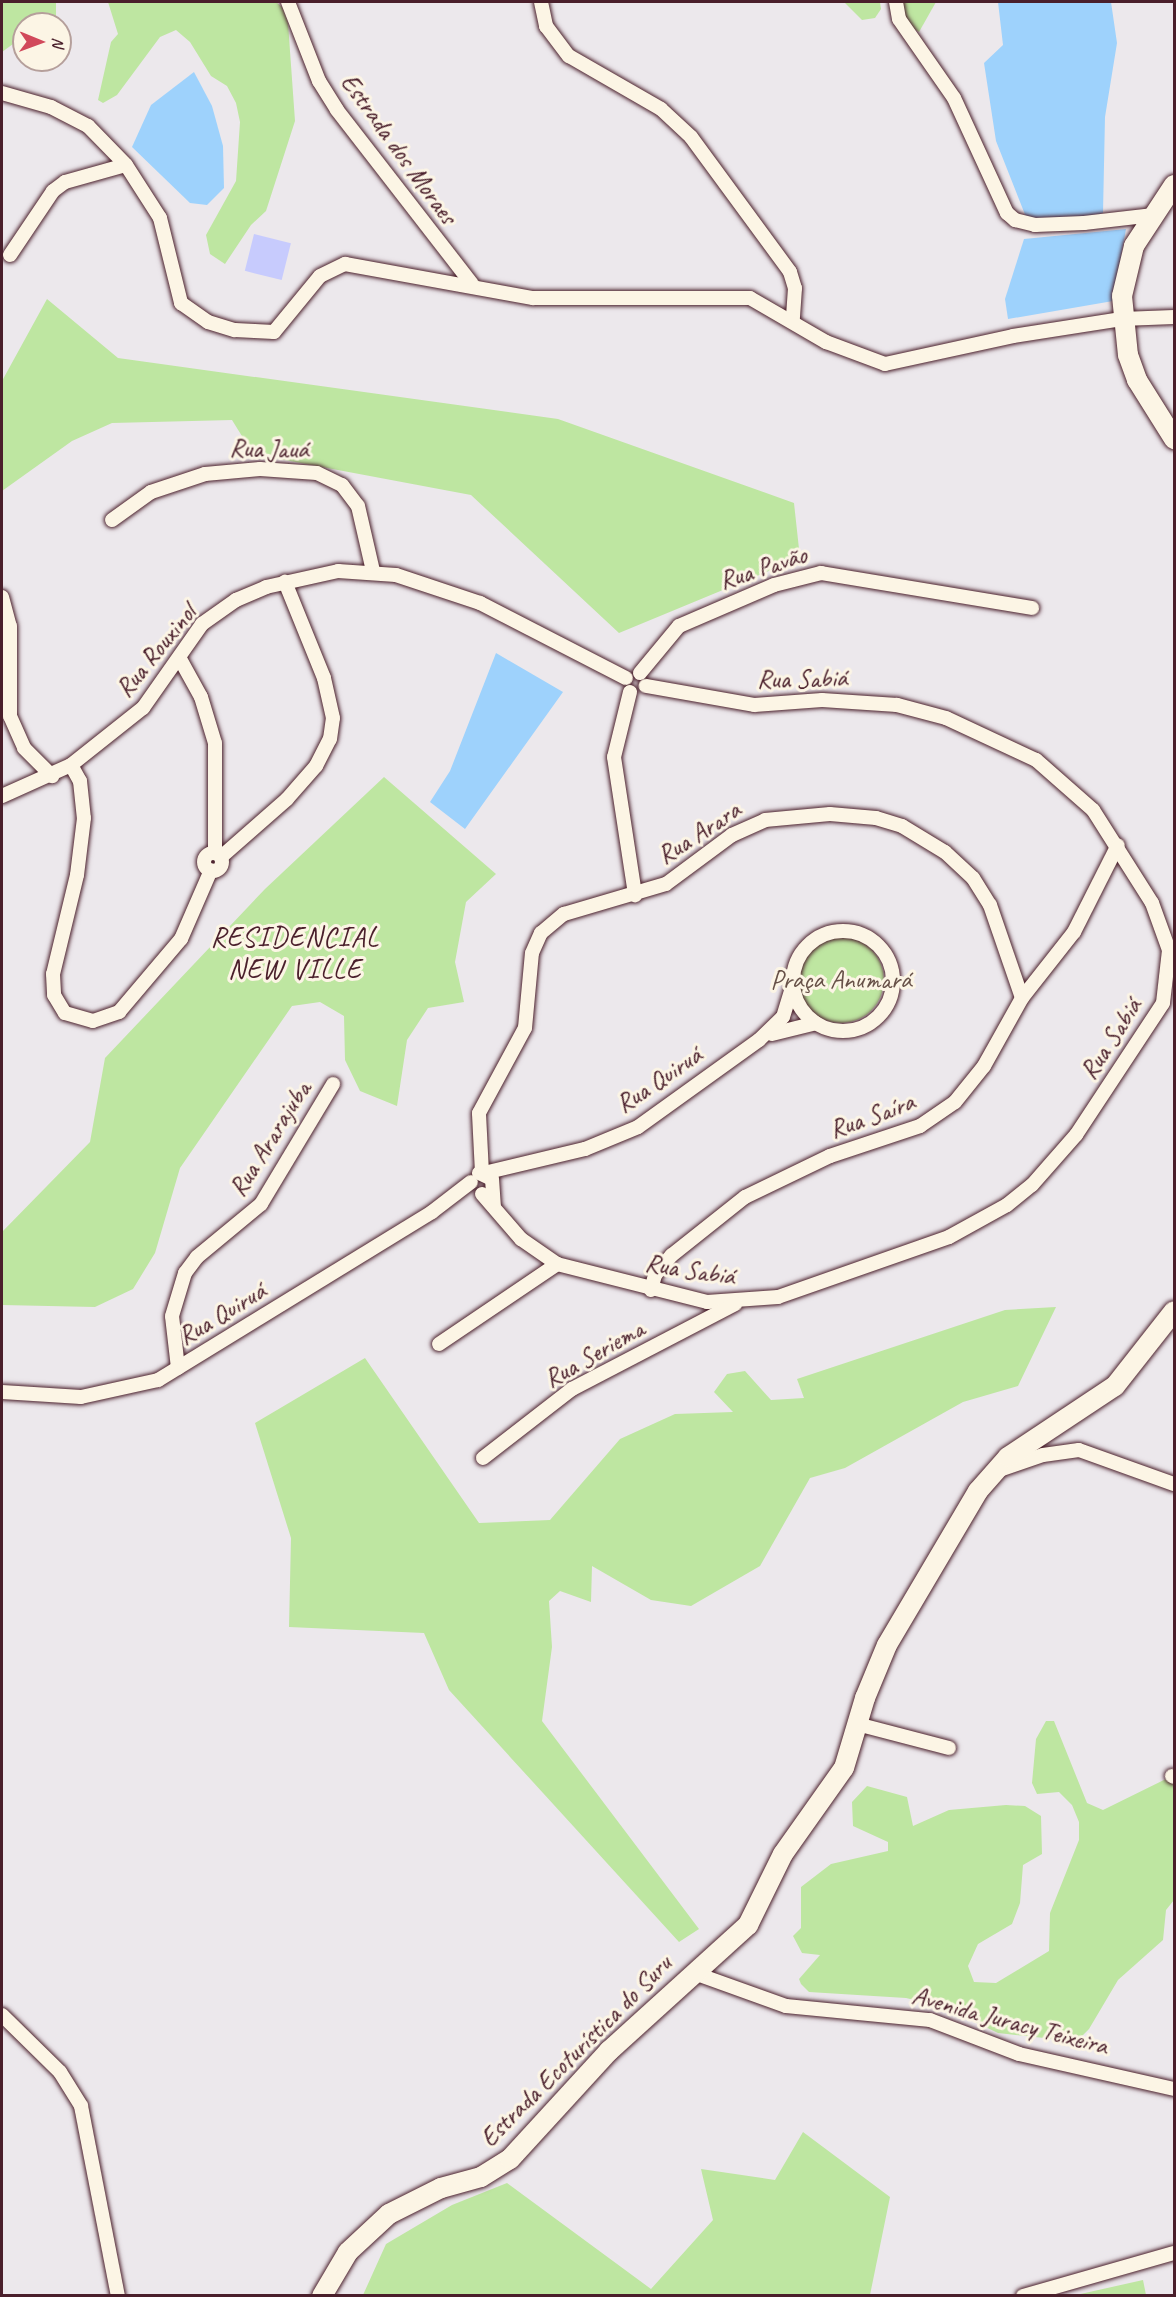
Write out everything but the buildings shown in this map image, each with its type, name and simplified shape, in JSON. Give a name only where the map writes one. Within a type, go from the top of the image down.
[{"type":"main road","points":[[1174,185],[1134,246],[1126,270],[1122,319],[1137,380],[1174,439]]},
{"type":"main road","name":"Estrada Ecoturística do Suru","points":[[322,2295],[348,2252],[389,2214],[441,2188],[481,2177],[510,2159],[609,2050],[748,1925],[783,1854],[844,1768],[857,1724],[888,1645],[992,1473],[1008,1457],[1115,1386],[1174,1311]]},
{"type":"street","name":"Estrada dos Moraes","points":[[288,2],[319,81],[337,110],[472,284]]},
{"type":"street","points":[[541,2],[546,26],[569,56],[661,109],[691,137],[790,272],[795,288],[793,319]]},
{"type":"street","points":[[896,2],[899,19],[954,98],[1007,213],[1015,220],[1035,225],[1084,224],[1154,215]]},
{"type":"street","points":[[2,93],[68,114],[88,126],[126,165],[160,218],[181,303],[208,322],[235,330],[274,332],[320,276],[339,264],[558,299],[750,298],[793,319],[826,342],[885,364],[1013,336],[1122,319],[1174,317]]},
{"type":"street","points":[[10,255],[53,191],[81,177],[126,165]]},
{"type":"street","name":"Rua Jauá","points":[[112,520],[151,492],[205,474],[260,469],[317,473],[342,484],[358,506],[373,571]]},
{"type":"street","name":"Rua Rouxinol","points":[[2,796],[52,776],[71,765],[143,708],[180,659],[202,624],[236,600],[285,582],[338,571],[373,571],[480,603],[626,678]]},
{"type":"street","name":"Rua Pavão","points":[[643,679],[679,626],[774,585],[821,573],[1032,608]]},
{"type":"street","points":[[212,860],[287,799],[322,757],[330,739],[333,717],[324,678],[285,582]]},
{"type":"street","points":[[2,597],[10,626],[12,723],[24,748],[52,776]]},
{"type":"street","points":[[71,765],[80,781],[84,818],[53,987],[60,1007],[78,1020],[104,1020],[119,1012],[181,939],[198,906],[212,860],[215,743],[192,680],[180,659]]},
{"type":"street","points":[[167,677],[192,680]]},
{"type":"street","points":[[630,692],[639,693],[643,679],[626,678],[630,692],[614,757],[635,895]]},
{"type":"street","name":"Rua Sabiá","points":[[482,1183],[495,1214],[540,1255],[557,1264],[651,1290],[707,1302],[737,1304],[799,1291],[976,1226],[1019,1196],[1052,1165],[1159,1011],[1167,985],[1169,950],[1163,927],[1118,845],[1078,792],[1052,771],[1010,745],[946,718],[869,702],[754,705],[712,701],[643,679]]},
{"type":"street","name":"Rua Arara","points":[[482,1183],[477,1124],[484,1100],[525,1028],[532,953],[541,933],[564,914],[635,895],[678,878],[732,835],[765,820],[830,814],[876,818],[916,833],[972,878],[997,921],[1022,998]]},
{"type":"street","name":"Rua Saíra","points":[[651,1290],[655,1275],[672,1255],[700,1228],[745,1197],[809,1164],[901,1134],[946,1111],[984,1066],[1022,998],[1074,932],[1118,845]]},
{"type":"street","points":[[759,1040],[783,1017],[802,952],[830,932],[864,935],[888,959],[891,993],[873,1021],[840,1031],[816,1023],[801,1008],[793,985]]},
{"type":"street","points":[[759,1040],[784,1028],[816,1023]]},
{"type":"street","name":"Rua Quiruá","points":[[2,1392],[51,1398],[91,1396],[132,1389],[178,1368],[444,1203],[512,1166],[585,1149],[638,1127],[759,1040]]},
{"type":"street","name":"Rua Ararajuba","points":[[178,1368],[172,1316],[185,1273],[197,1257],[261,1204],[333,1083]]},
{"type":"street","points":[[531,1280],[540,1255]]},
{"type":"street","points":[[439,1344],[557,1264]]},
{"type":"street","name":"Rua Seriema","points":[[483,1458],[572,1389],[737,1304]]},
{"type":"street","points":[[992,1473],[1043,1455],[1079,1450],[1174,1484]]},
{"type":"street","points":[[857,1724],[949,1748]]},
{"type":"street","name":"Avenida Juracy Teixeira","points":[[694,1973],[786,2006],[930,2020],[1019,2054],[1174,2089]]},
{"type":"street","points":[[2,2015],[60,2073],[81,2106],[118,2295]]},
{"type":"street","points":[[1023,2295],[1174,2253]]},
{"type":"green space","points":[[2,2],[56,2],[56,12],[12,12],[12,45],[2,52]]},
{"type":"green space","points":[[108,2],[276,2],[282,7],[288,23],[295,121],[266,211],[251,225],[225,264],[210,254],[206,235],[236,181],[240,122],[236,103],[227,86],[211,76],[190,42],[176,30],[160,37],[117,95],[103,103],[98,100],[111,42],[118,34]]},
{"type":"green space","points":[[844,2],[880,2],[881,9],[875,18],[862,20]]},
{"type":"green space","points":[[897,2],[936,2],[919,32],[908,25]]},
{"type":"green space","points":[[47,299],[118,358],[558,419],[794,503],[800,558],[619,633],[471,495],[253,454],[232,420],[112,423],[72,441],[2,491],[2,381]]},
{"type":"green space","points":[[384,777],[496,874],[466,902],[455,962],[464,1002],[428,1008],[407,1040],[397,1106],[360,1091],[345,1060],[344,1016],[320,1002],[292,1006],[180,1168],[155,1253],[133,1289],[95,1307],[2,1305],[2,1232],[90,1142],[105,1058],[265,889]]},
{"type":"green space","name":"Praça Anumará","points":[[841,937],[865,944],[877,956],[884,980],[877,1004],[865,1016],[841,1023],[817,1016],[805,1004],[798,980],[805,956],[817,944]]},
{"type":"green space","points":[[1056,1307],[1018,1386],[963,1402],[845,1468],[810,1478],[760,1566],[691,1606],[651,1600],[592,1566],[591,1602],[560,1591],[549,1601],[552,1647],[542,1721],[699,1929],[679,1942],[449,1690],[424,1633],[289,1627],[291,1538],[255,1423],[365,1358],[479,1523],[550,1520],[620,1439],[675,1414],[733,1412],[714,1392],[727,1374],[745,1371],[771,1400],[804,1398],[797,1379],[1005,1310]]},
{"type":"green space","points":[[1046,1721],[1054,1721],[1087,1803],[1103,1810],[1174,1775],[1174,1900],[1166,1910],[1163,1940],[1118,1980],[1089,2029],[1079,2039],[1063,2040],[998,2033],[943,2007],[906,1998],[809,1992],[799,1979],[820,1955],[802,1953],[793,1936],[801,1928],[801,1887],[831,1864],[888,1851],[888,1842],[853,1826],[852,1802],[867,1786],[907,1797],[913,1826],[949,1810],[1006,1805],[1025,1806],[1041,1816],[1042,1854],[1023,1865],[1020,1903],[1012,1924],[978,1944],[968,1966],[974,1982],[996,1983],[1049,1951],[1050,1913],[1079,1840],[1079,1822],[1072,1805],[1059,1792],[1037,1794],[1032,1783],[1036,1739]]},
{"type":"green space","points":[[803,2132],[890,2197],[870,2295],[363,2295],[386,2244],[452,2205],[507,2183],[651,2289],[713,2220],[701,2169],[775,2180]]},
{"type":"green space","points":[[1143,2280],[1146,2295],[1076,2295]]},
{"type":"water","points":[[998,2],[1111,2],[1117,43],[1105,117],[1103,213],[1066,222],[1026,217],[996,141],[984,63],[1003,45]]},
{"type":"water","points":[[194,72],[212,106],[223,146],[224,188],[207,205],[190,203],[132,147],[151,105]]},
{"type":"water","points":[[1126,229],[1113,301],[1008,319],[1005,299],[1024,239]]},
{"type":"water","points":[[496,653],[563,692],[465,829],[430,802],[450,771]]},
{"type":"district","name":"RESIDENCIAL NEW VILLE","points":[[295,953]]}]
